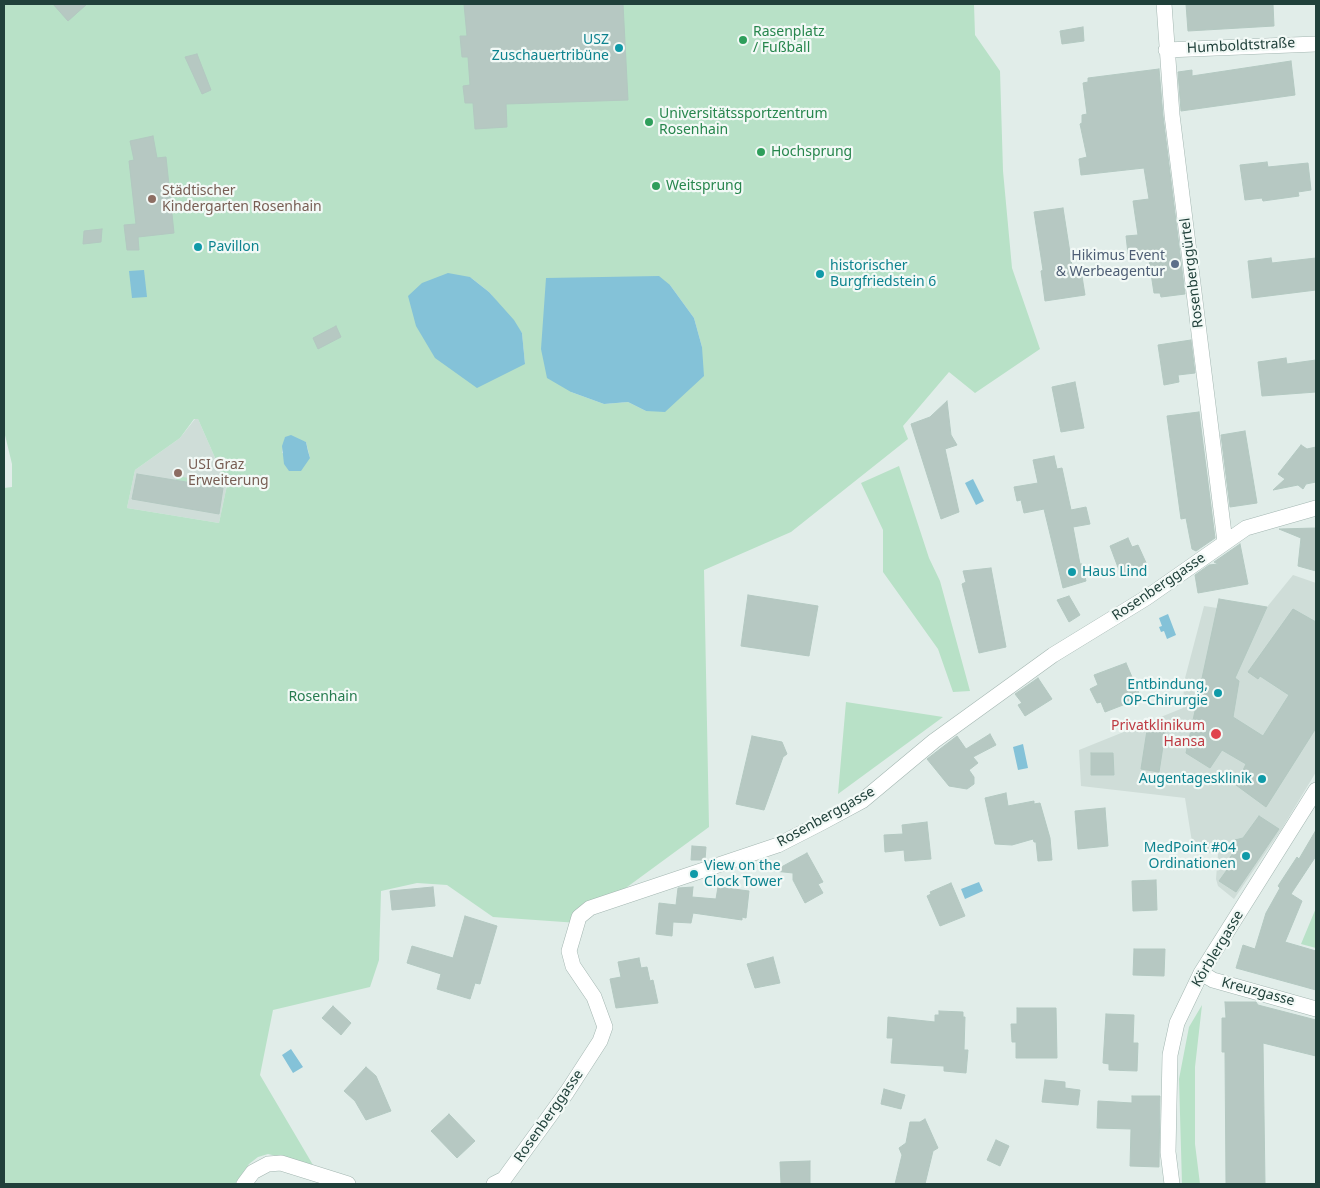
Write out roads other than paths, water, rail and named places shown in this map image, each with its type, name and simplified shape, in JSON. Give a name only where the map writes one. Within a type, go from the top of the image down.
[{"type":"street","name":"Rosenberggürtel","points":[[1164,4],[1172,115],[1225,542]]},
{"type":"street","name":"Humboldtstraße","points":[[1166,50],[1316,44]]},
{"type":"street","name":"Rosenberggasse","points":[[494,1184],[504,1179],[561,1100],[600,1041],[605,1027],[594,997],[573,966],[569,951],[579,917],[590,908],[621,896],[702,872],[778,845],[862,800],[934,741],[989,700],[1053,655],[1146,598],[1246,528],[1316,508]]},
{"type":"street","name":"Körblergasse","points":[[1172,1184],[1168,1152],[1170,1055],[1177,1024],[1201,973],[1316,790]]},
{"type":"street","name":"Kreuzgasse","points":[[1201,973],[1213,980],[1316,1008]]},
{"type":"street","points":[[244,1184],[253,1172],[268,1164],[281,1163],[348,1184]]},
{"type":"water","points":[[144,270],[147,297],[132,298],[129,271]]},
{"type":"water","points":[[448,273],[470,277],[489,292],[514,320],[522,333],[525,364],[477,388],[435,358],[416,326],[408,296],[422,283]]},
{"type":"water","points":[[659,276],[670,285],[694,318],[702,347],[704,376],[665,412],[646,411],[628,402],[604,404],[571,392],[547,378],[541,349],[546,278]]},
{"type":"water","points":[[291,435],[306,442],[310,458],[301,471],[289,471],[284,464],[282,446],[285,437]]},
{"type":"water","points":[[973,479],[984,501],[976,505],[965,483]]},
{"type":"water","points":[[1168,614],[1176,635],[1167,639],[1164,631],[1161,632],[1159,627],[1162,626],[1159,618]]},
{"type":"water","points":[[1023,744],[1028,768],[1018,770],[1013,747]]},
{"type":"water","points":[[979,882],[983,891],[965,899],[961,889]]},
{"type":"water","points":[[291,1049],[303,1067],[293,1073],[282,1055]]},
{"type":"place","name":"Rasenplatz / Fußball","points":[[743,40]]},
{"type":"place","name":"USZ Zuschauertribüne","points":[[619,48]]},
{"type":"place","name":"Universitätssportzentrum Rosenhain","points":[[649,122]]},
{"type":"place","name":"Hochsprung","points":[[761,152]]},
{"type":"place","name":"Weitsprung","points":[[656,186]]},
{"type":"place","name":"Städtischer Kindergarten Rosenhain","points":[[152,199]]},
{"type":"place","name":"Pavillon","points":[[198,247]]},
{"type":"place","name":"Hikimus Event & Werbeagentur","points":[[1175,264]]},
{"type":"place","name":"historischer Burgfriedstein 6","points":[[820,274]]},
{"type":"place","name":"USI Graz Erweiterung","points":[[178,473]]},
{"type":"place","name":"Haus Lind","points":[[1072,572]]},
{"type":"place","name":"Entbindung, OP-Chirurgie","points":[[1218,693]]},
{"type":"place","name":"Privatklinikum Hansa","points":[[1216,734]]},
{"type":"place","name":"Augentagesklinik","points":[[1262,779]]},
{"type":"place","name":"MedPoint #04 Ordinationen","points":[[1246,856]]},
{"type":"place","name":"View on the Clock Tower","points":[[694,874]]},
{"type":"park label","name":"Rosenhain","points":[[323,697]]}]
